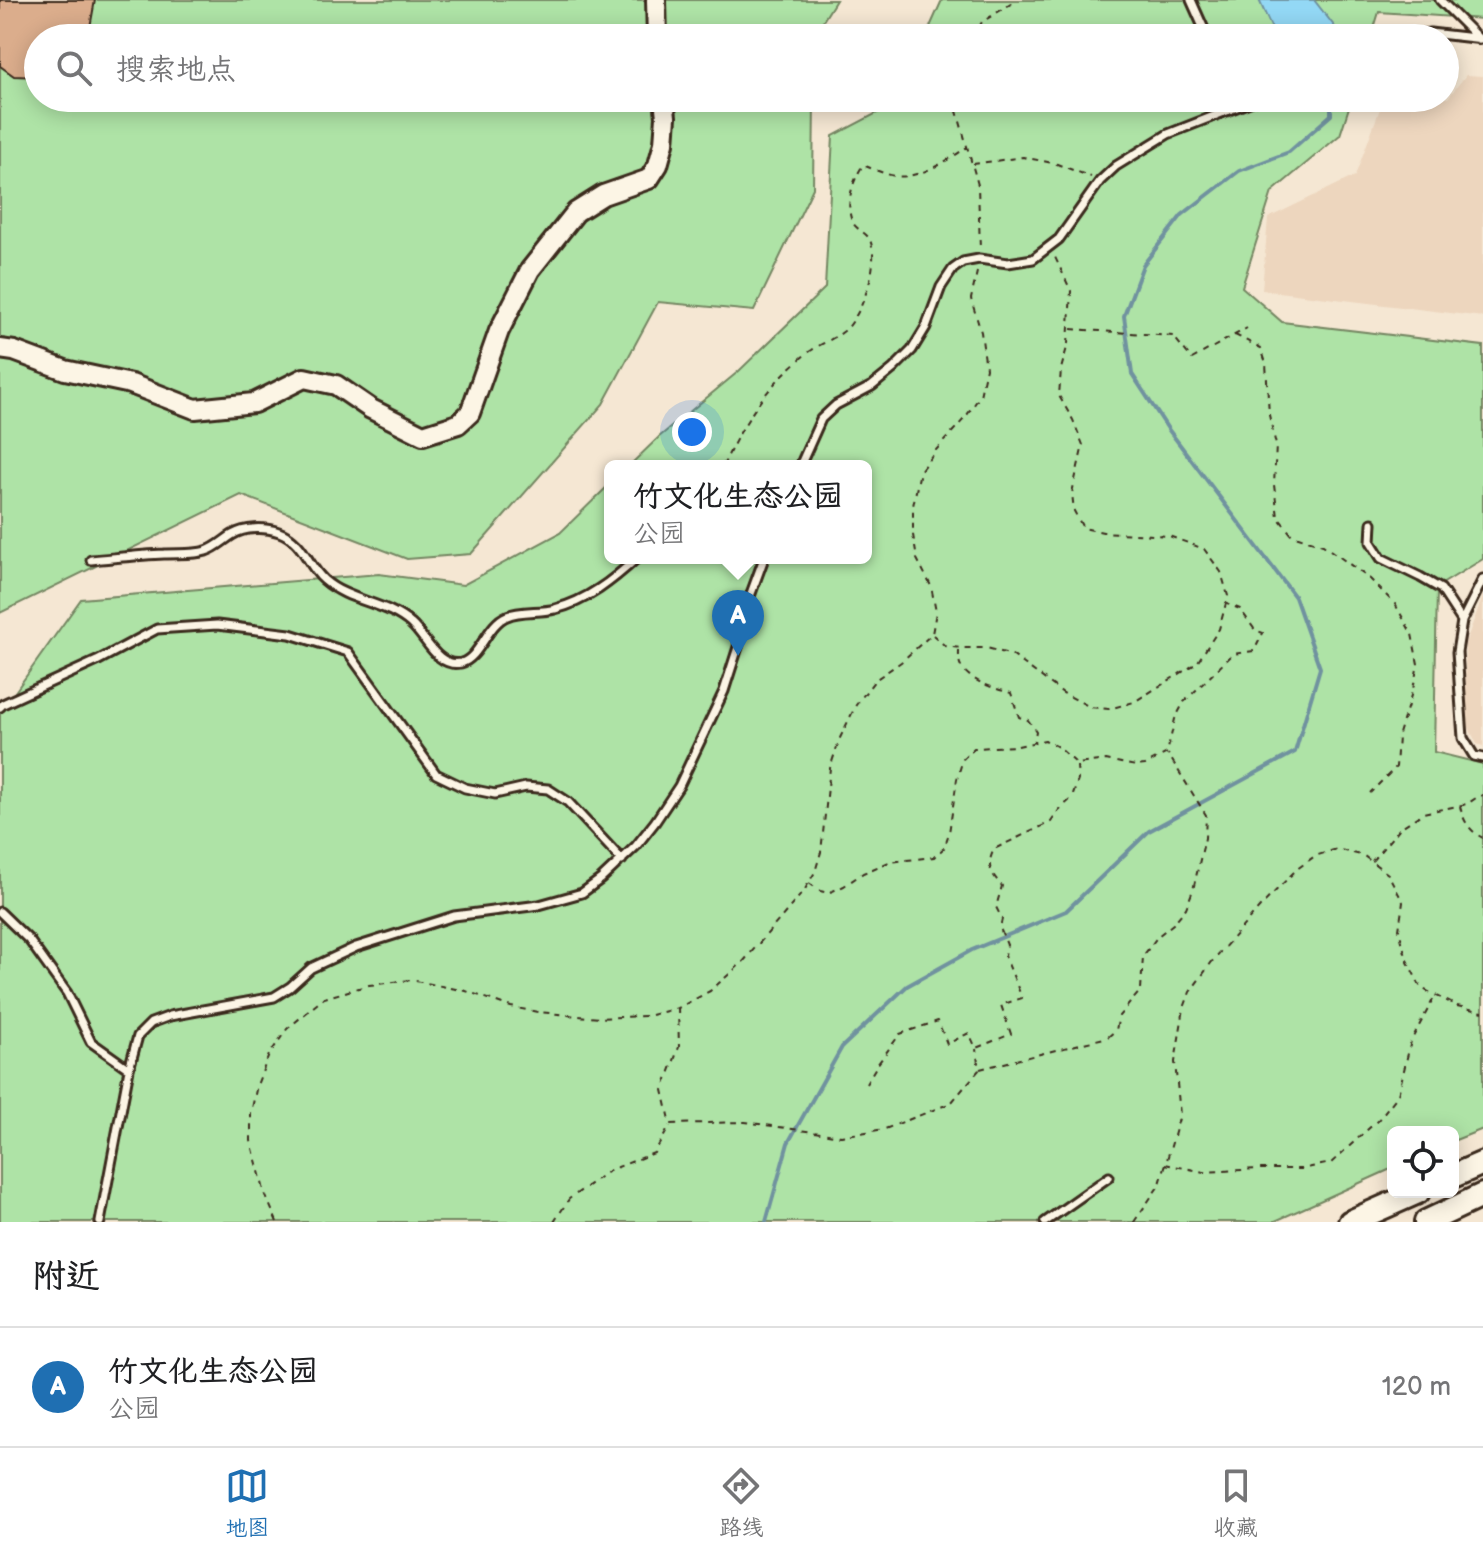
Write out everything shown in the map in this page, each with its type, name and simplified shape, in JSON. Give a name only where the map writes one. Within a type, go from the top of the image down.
[{"type":"main road","points":[[1459,1173],[1483,1163]]},
{"type":"main road","points":[[1426,1222],[1483,1195]]},
{"type":"main road","points":[[1350,1222],[1404,1198]]},
{"type":"street","points":[[656,0],[657,24]]},
{"type":"street","points":[[0,349],[14,351],[65,370],[131,384],[195,409],[254,403],[304,378],[336,385],[371,409],[423,435],[441,431],[458,424],[470,413],[499,331],[530,270],[576,212],[603,195],[649,179],[658,165],[664,143],[665,112]]},
{"type":"lane","points":[[1191,0],[1202,24]]},
{"type":"lane","points":[[1440,0],[1481,39]]},
{"type":"lane","points":[[1459,36],[1481,39]]},
{"type":"lane","points":[[803,460],[821,419],[836,405],[872,386],[912,350],[926,327],[941,287],[953,269],[963,262],[979,259],[1008,263],[1033,259],[1059,239],[1100,181],[1116,166],[1168,134],[1218,112]]},
{"type":"lane","points":[[1372,523],[1371,542],[1381,558],[1441,589],[1462,621]]},
{"type":"lane","points":[[91,560],[205,552],[235,533],[255,528],[279,532],[296,541],[322,579],[366,603],[393,612],[411,624],[439,657],[451,664],[465,662],[492,627],[506,616],[555,609],[587,597],[631,564]]},
{"type":"lane","points":[[107,1222],[100,1222],[129,1069],[138,1036],[151,1023],[170,1016],[274,997],[311,968],[356,947],[454,916],[539,905],[582,893],[636,846],[671,798],[704,736],[724,691],[738,647],[745,610],[762,564]]},
{"type":"lane","points":[[1483,579],[1462,621],[1457,652],[1463,738],[1474,756],[1483,758]]},
{"type":"lane","points":[[0,707],[157,629],[217,625],[290,634],[348,652],[436,774],[465,788],[495,794],[526,787],[548,789],[568,802],[622,860]]},
{"type":"lane","points":[[0,912],[29,940],[67,993],[91,1042],[129,1069]]},
{"type":"lane","points":[[1045,1222],[1109,1177]]},
{"type":"path","points":[[981,24],[1017,0]]},
{"type":"path","points":[[277,1222],[265,1194],[251,1141],[251,1113],[257,1085],[269,1055],[287,1029],[324,998],[369,985],[411,980],[466,991],[511,1007],[538,1012],[647,1016],[678,1008],[710,991],[743,962],[809,883],[821,852],[830,768],[856,705],[875,680],[932,634],[936,612],[931,586],[917,559],[913,535],[913,506],[920,471],[980,396],[986,368],[981,332],[971,299],[979,259],[978,185],[957,112]]},
{"type":"path","points":[[726,460],[762,399],[786,371],[809,352],[846,330],[860,308],[874,258],[869,237],[854,225],[850,211],[852,188],[863,165],[896,176],[917,175],[968,147]]},
{"type":"path","points":[[972,164],[1023,157],[1057,164],[1100,181]]},
{"type":"path","points":[[932,634],[945,646],[987,648],[1012,655],[1063,693],[1090,707],[1109,709],[1134,702],[1197,663],[1219,629],[1228,596],[1221,572],[1204,549],[1169,536],[1083,528],[1074,511],[1072,493],[1083,445],[1059,396],[1071,291],[1050,246]]},
{"type":"path","points":[[1069,329],[1173,336],[1192,359],[1247,328]]},
{"type":"path","points":[[1235,335],[1261,348],[1266,363],[1269,415],[1276,445],[1274,485],[1278,517],[1292,535],[1323,545],[1370,579],[1395,604],[1412,634],[1418,664],[1398,737],[1396,767],[1370,793]]},
{"type":"path","points":[[671,1124],[745,1122],[841,1136],[885,1129],[951,1103],[979,1070],[1108,1037],[1116,1030],[1119,1016],[1141,990],[1143,956],[1186,908],[1205,838],[1206,815],[1167,753],[1175,719],[1184,702],[1233,654],[1254,651],[1263,633],[1255,630],[1240,609],[1226,604]]},
{"type":"path","points":[[960,648],[958,659],[962,669],[974,678],[1011,693],[1019,717],[1028,720],[1036,731],[1034,743]]},
{"type":"path","points":[[809,883],[828,893],[889,862],[934,857],[944,848],[949,833],[963,759],[974,748],[1018,746],[1045,740],[1077,764],[1078,780],[1072,798],[1051,822],[994,849],[989,860],[991,874],[1002,886],[996,907],[1002,919],[1000,929],[1007,945],[1005,956],[1022,998],[1001,1005],[1011,1034],[976,1048]]},
{"type":"path","points":[[1077,764],[1106,760],[1145,765],[1167,753]]},
{"type":"path","points":[[1371,862],[1400,828],[1423,813],[1467,804],[1483,795]]},
{"type":"path","points":[[1460,806],[1466,824],[1483,838]]},
{"type":"path","points":[[1134,1222],[1160,1184],[1180,1115],[1175,1062],[1184,1008],[1190,992],[1214,959],[1260,907],[1297,869],[1315,856],[1337,849],[1364,856],[1388,874],[1403,902],[1399,930],[1407,960],[1421,988],[1457,1006],[1483,1012]]},
{"type":"path","points":[[1165,1164],[1204,1172],[1302,1169],[1331,1163],[1378,1120],[1398,1095],[1411,1041],[1436,995]]},
{"type":"path","points":[[554,1222],[569,1199],[610,1170],[654,1153],[671,1124],[663,1090],[679,1047],[678,1008]]},
{"type":"path","points":[[866,1084],[900,1034],[938,1021],[947,1044],[969,1033],[976,1048],[979,1070]]},
{"type":"shaded area","points":[[1466,75],[1483,76],[1483,317],[1262,290],[1268,218],[1355,176],[1379,112],[1459,112],[1459,84]]},
{"type":"shaded area","points":[[1483,596],[1483,746],[1477,744],[1466,722],[1465,644]]},
{"type":"green space","points":[[0,0],[836,0],[821,24],[24,24],[24,112],[814,112],[813,188],[754,311],[658,302],[603,404],[471,554],[407,559],[241,495],[0,613]]},
{"type":"green space","points":[[942,0],[1483,0],[1483,19],[1379,12],[1375,24],[931,24]]},
{"type":"green space","points":[[879,112],[1347,112],[1340,135],[1272,192],[1242,287],[1282,322],[1483,346],[1483,559],[1437,587],[1434,752],[1483,764],[1483,1129],[1459,1139],[1459,1126],[1387,1126],[1387,1171],[1273,1222],[0,1222],[0,713],[81,599],[379,574],[463,585],[560,533],[604,490],[604,564],[872,564],[872,460],[635,460],[739,371],[825,288],[833,136]]},
{"type":"water","points":[[1259,0],[1314,0],[1333,24],[1270,24]]},
{"type":"building","points":[[0,0],[95,0],[91,24],[24,24],[24,76],[14,76],[0,66]]},
{"type":"waterway","points":[[766,1222],[788,1143],[842,1047],[907,986],[972,950],[1066,911],[1149,831],[1295,752],[1320,668],[1295,597],[1168,429],[1132,374],[1124,316],[1143,265],[1182,215],[1239,171],[1289,152],[1331,112]]},
{"type":"place","name":"竹文化生态公园","points":[[738,656]]}]
